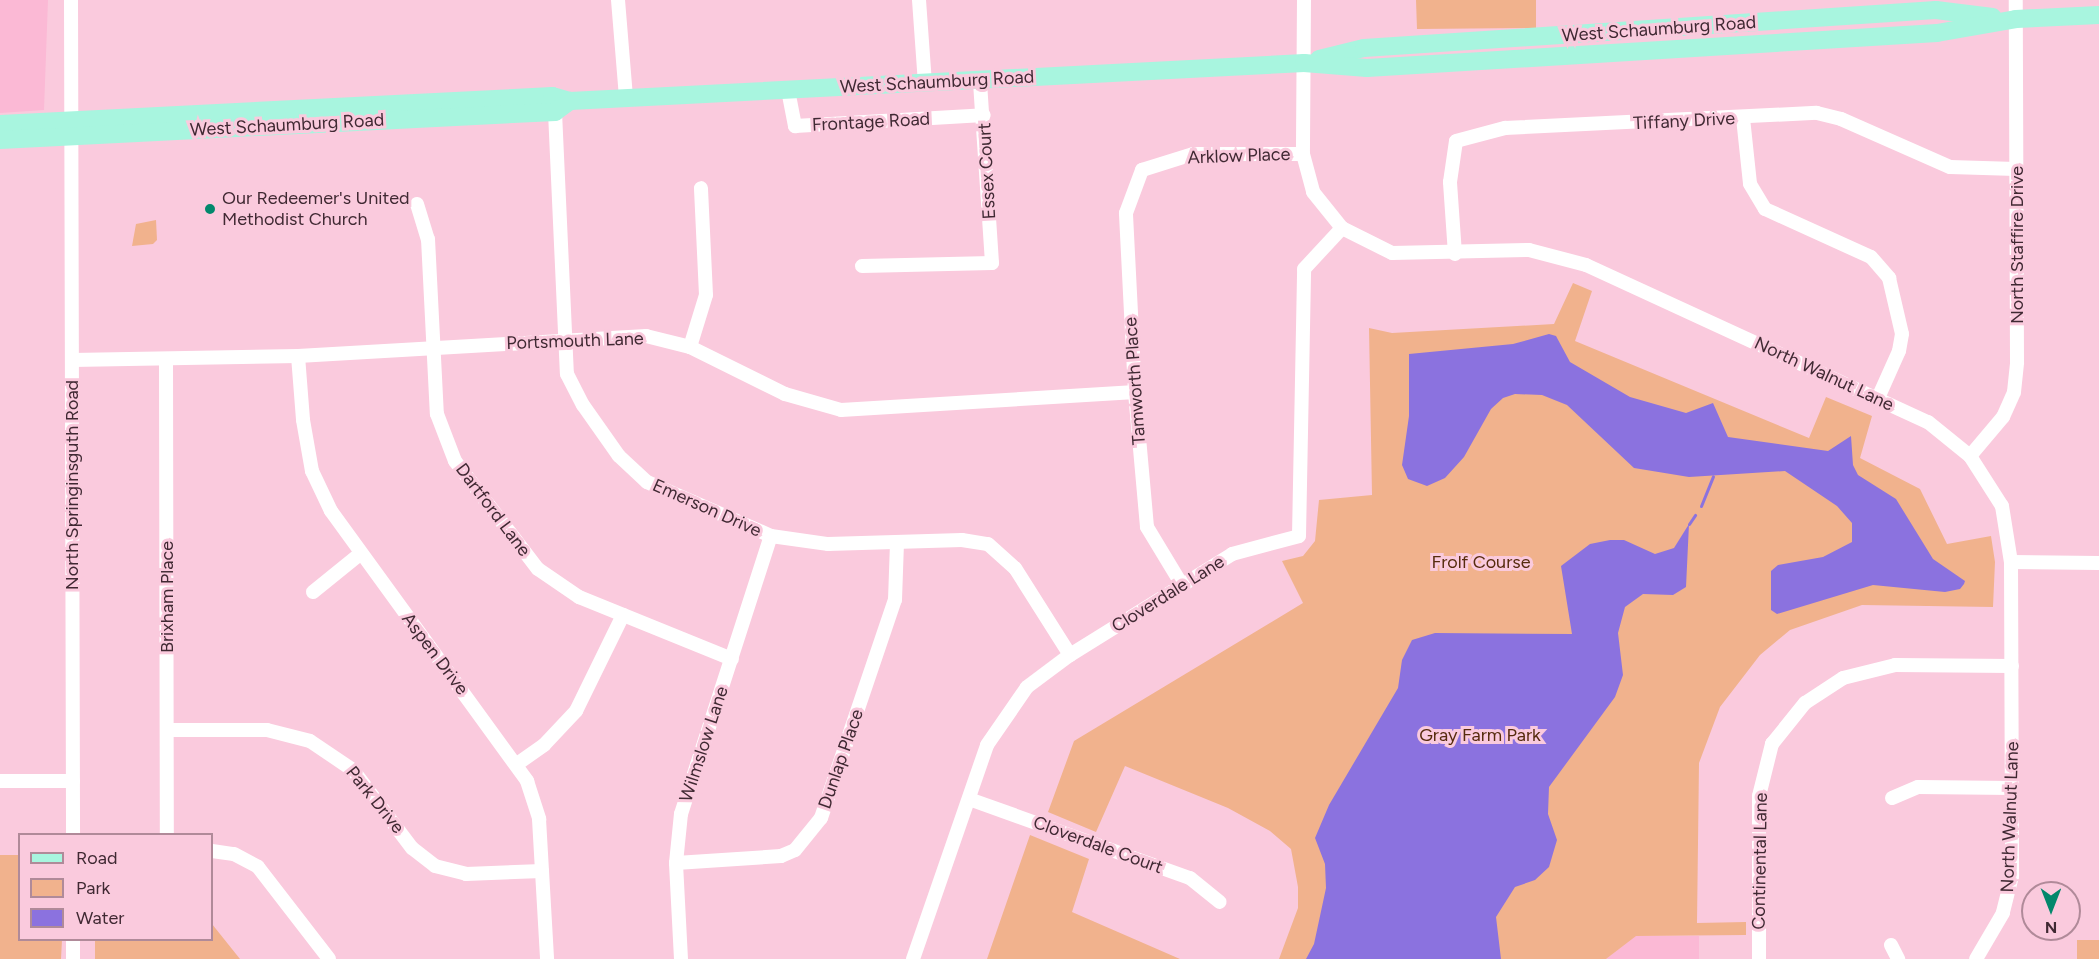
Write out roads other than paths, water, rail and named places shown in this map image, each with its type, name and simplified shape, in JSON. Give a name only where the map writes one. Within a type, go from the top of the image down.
[{"type":"main road","name":"West Schaumburg Road","points":[[0,124],[69,128],[562,106],[626,98],[1304,63],[1369,48],[1936,10],[2016,19],[2099,15]]},
{"type":"main road","name":"West Schaumburg Road","points":[[0,140],[69,128]]},
{"type":"street","name":"North Springinsguth Road","points":[[71,0],[69,128],[73,833]]},
{"type":"street","points":[[618,0],[626,98]]},
{"type":"street","points":[[919,0],[925,83]]},
{"type":"street","name":"North Walnut Lane","points":[[1304,0],[1303,154],[1313,192],[1342,228],[1392,253],[1455,254],[1529,250],[1586,265],[1928,422],[1971,456],[2002,506],[2011,562],[2012,865],[2007,901],[1992,937],[1976,959]]},
{"type":"street","name":"North Staffire Drive","points":[[1971,456],[2003,417],[2014,392],[2016,0]]},
{"type":"street","name":"Essex Court","points":[[862,266],[992,263],[980,80]]},
{"type":"street","name":"Frontage Road","points":[[788,90],[795,126],[984,115]]},
{"type":"street","name":"Emerson Drive","points":[[562,106],[567,374],[583,405],[619,456],[647,482],[771,536],[828,544],[897,544],[962,540],[988,544],[1015,568],[1070,655]]},
{"type":"street","name":"Tiffany Drive","points":[[1455,254],[1450,182],[1456,141],[1505,128],[1828,115],[1950,167],[2016,169]]},
{"type":"street","points":[[1743,118],[1750,184],[1765,209],[1871,257],[1889,278],[1902,334],[1899,351],[1878,398]]},
{"type":"street","name":"Arklow Place","points":[[1142,170],[1193,154],[1303,154]]},
{"type":"street","name":"Tamworth Place","points":[[1142,170],[1126,213],[1135,392],[1147,527],[1182,585]]},
{"type":"street","points":[[690,347],[706,295],[701,188]]},
{"type":"street","name":"Dartford Lane","points":[[417,204],[428,239],[437,414],[455,461],[538,569],[579,597],[732,659]]},
{"type":"street","name":"Cloverdale Lane","points":[[913,959],[987,746],[1010,707],[1027,687],[1070,655],[1232,554],[1299,536],[1304,269],[1342,228]]},
{"type":"street","name":"Portsmouth Lane","points":[[72,360],[298,356],[646,336],[690,347],[785,394],[841,410],[1135,392]]},
{"type":"street","name":"Aspen Drive","points":[[298,356],[303,420],[312,471],[331,511],[360,554],[517,764],[536,808],[547,959]]},
{"type":"street","name":"Brixham Place","points":[[166,360],[166,833]]},
{"type":"street","name":"Wilmslow Lane","points":[[681,959],[676,863],[681,814],[771,536]]},
{"type":"street","name":"Dunlap Place","points":[[676,863],[781,856],[795,850],[820,818],[895,600],[897,544]]},
{"type":"street","points":[[313,592],[360,554]]},
{"type":"street","points":[[2011,562],[2099,563]]},
{"type":"street","points":[[517,764],[544,745],[576,711],[623,615]]},
{"type":"street","name":"Continental Lane","points":[[1759,959],[1759,796],[1772,744],[1805,703],[1843,678],[1895,665],[2012,666]]},
{"type":"street","name":"Park Drive","points":[[167,730],[267,730],[310,741],[353,770],[412,848],[435,866],[466,874],[542,871]]},
{"type":"street","points":[[0,781],[73,781]]},
{"type":"street","points":[[1892,798],[1918,787],[2012,788]]},
{"type":"street","name":"Cloverdale Court","points":[[969,800],[1190,878],[1220,902]]},
{"type":"street","points":[[213,850],[234,854],[258,867],[328,959]]},
{"type":"street","points":[[73,941],[73,959]]},
{"type":"street","points":[[1891,945],[1898,959]]},
{"type":"water","points":[[1549,334],[1556,336],[1570,362],[1630,397],[1686,413],[1713,403],[1728,437],[1828,451],[1851,436],[1853,465],[1858,475],[1896,499],[1933,559],[1965,581],[1964,584],[1960,589],[1945,592],[1873,585],[1777,614],[1771,610],[1771,571],[1778,565],[1823,557],[1852,542],[1852,523],[1837,506],[1785,471],[1689,477],[1634,468],[1567,405],[1542,395],[1515,394],[1503,398],[1491,409],[1464,457],[1445,478],[1427,486],[1408,479],[1402,465],[1409,416],[1409,354],[1513,344]]},
{"type":"water","points":[[1689,524],[1686,587],[1673,595],[1643,594],[1625,607],[1618,633],[1623,675],[1615,697],[1549,787],[1548,814],[1557,840],[1549,867],[1535,880],[1515,887],[1496,917],[1501,959],[1306,959],[1314,944],[1326,888],[1325,864],[1315,838],[1329,805],[1398,688],[1402,660],[1412,640],[1435,633],[1572,634],[1561,566],[1590,544],[1610,540],[1624,540],[1655,554],[1674,548]]},
{"type":"waterway","points":[[1701,506],[1713,476]]},
{"type":"waterway","points":[[1689,524],[1695,515]]},
{"type":"place","name":"Our Redeemer's United Methodist Church","points":[[210,209]]},
{"type":"park label","name":"Frolf Course","points":[[1481,562]]},
{"type":"park label","name":"Gray Farm Park","points":[[1480,735]]}]
